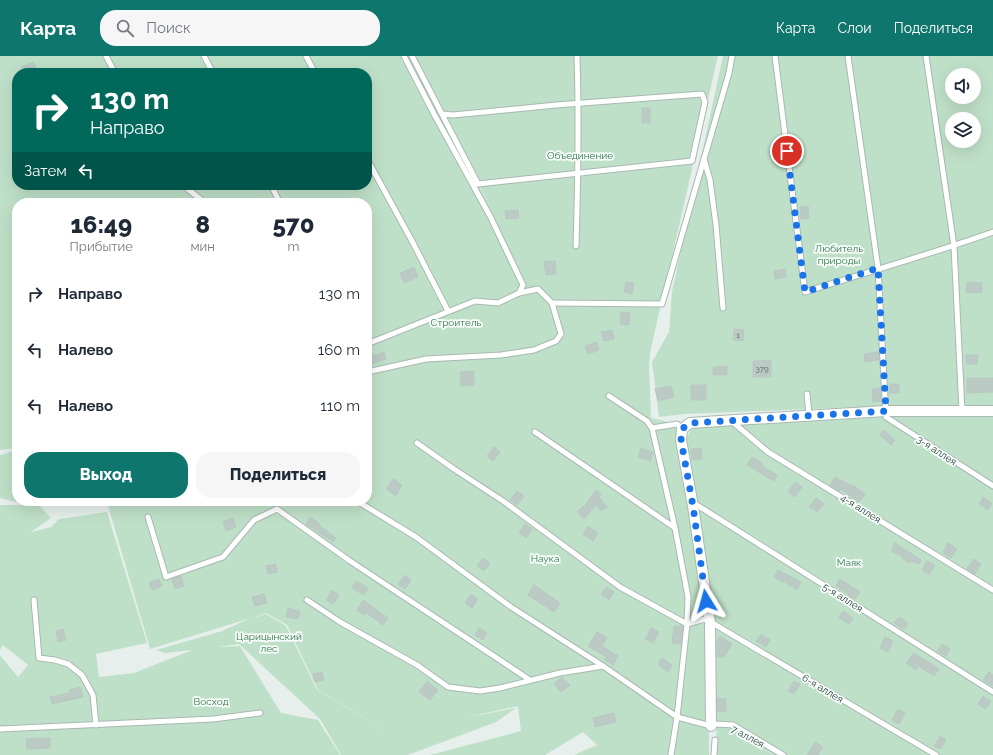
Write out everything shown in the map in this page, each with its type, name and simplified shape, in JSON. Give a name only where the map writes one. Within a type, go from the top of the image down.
[{"type":"street","points":[[711,726],[710,620],[693,506],[681,440],[682,429],[690,423],[808,415],[886,411],[993,411]]},
{"type":"lane","points":[[106,56],[112,68]]},
{"type":"lane","points":[[204,56],[210,68]]},
{"type":"lane","points":[[306,56],[312,68]]},
{"type":"lane","points":[[404,56],[490,216],[523,285],[519,293]]},
{"type":"lane","points":[[412,56],[478,184],[692,161],[705,102],[702,94],[578,103],[453,115],[442,114]]},
{"type":"lane","points":[[576,246],[578,173],[577,56]]},
{"type":"lane","points":[[552,303],[662,304],[732,56]]},
{"type":"lane","points":[[775,56],[805,292],[878,268],[954,246],[993,232]]},
{"type":"lane","points":[[848,56],[878,268],[886,411]]},
{"type":"lane","points":[[926,56],[954,246],[962,411]]},
{"type":"lane","points":[[704,159],[710,180],[713,203],[723,308]]},
{"type":"lane","points":[[372,168],[448,311]]},
{"type":"lane","points":[[189,190],[199,198]]},
{"type":"lane","points":[[372,342],[475,301],[498,303],[519,293],[538,289],[552,303],[561,334],[556,341],[534,350],[501,355],[426,359],[372,371]]},
{"type":"lane","points":[[807,394],[808,415]]},
{"type":"lane","points":[[609,396],[647,421],[652,428],[675,528],[688,597],[687,624],[677,717],[671,755]]},
{"type":"lane","name":"3-я аллея","points":[[886,411],[886,417],[993,486]]},
{"type":"lane","name":"4-я аллея","points":[[735,420],[735,424],[768,452],[993,590]]},
{"type":"lane","points":[[652,428],[677,424],[682,429]]},
{"type":"lane","points":[[535,432],[675,528]]},
{"type":"lane","points":[[417,443],[503,501],[620,587],[687,624],[706,619],[710,620]]},
{"type":"lane","name":"5-я аллея","points":[[693,506],[697,505],[993,692]]},
{"type":"lane","name":"7 аллея","points":[[365,506],[416,537],[511,607],[603,666],[677,717],[711,726],[717,724],[733,725],[783,755]]},
{"type":"lane","points":[[148,517],[166,577],[223,557],[254,520],[277,509],[350,560],[530,680]]},
{"type":"lane","points":[[34,600],[40,658],[68,664],[82,675],[92,695],[96,725]]},
{"type":"lane","points":[[307,600],[340,622],[417,665],[448,687],[480,691],[500,688],[560,673],[603,666]]},
{"type":"lane","name":"6-я аллея","points":[[710,620],[714,624],[936,755]]},
{"type":"lane","points":[[0,729],[213,719],[260,713]]},
{"type":"lane","points":[[714,755],[715,740]]},
{"type":"green space","points":[[0,56],[410,56],[496,218],[413,56],[718,56],[651,348],[649,364],[651,418],[677,424],[704,605],[703,614],[705,619],[709,714],[704,724],[709,728],[709,755],[574,755],[597,745],[583,732],[545,755],[430,755],[521,731],[518,706],[463,718],[516,708],[496,722],[408,755],[341,755],[320,719],[239,644],[217,647],[240,646],[281,713],[318,720],[340,755],[0,755],[0,655],[18,677],[28,665],[3,645],[0,650],[0,505],[40,506],[51,518],[31,532],[51,527],[59,519],[107,512],[147,643],[96,654],[99,677],[134,673],[192,650],[165,653],[156,650],[222,631],[251,618],[150,649],[108,506],[372,506],[372,198],[12,198],[12,449],[0,450]],"holes":[[[266,613],[287,625],[318,690],[387,731],[317,690],[286,626],[266,614],[253,618]]]},
{"type":"green space","name":"Любитель природы","points":[[723,56],[993,56],[993,405],[886,406],[684,414],[659,417],[652,362],[669,332],[672,292]]},
{"type":"green space","name":"Маяк","points":[[993,416],[993,755],[717,755],[714,624],[686,440],[692,427],[886,417]]},
{"type":"green space","points":[[12,451],[12,501],[0,498],[0,455]]},
{"type":"building","points":[[33,62],[36,68],[21,68]]},
{"type":"building","points":[[642,108],[650,108],[650,123],[642,123]]},
{"type":"building","points":[[808,206],[809,218],[801,219],[800,207]]},
{"type":"building","points":[[518,210],[519,218],[506,219],[505,211]]},
{"type":"building","points":[[555,261],[556,274],[546,275],[544,262]]},
{"type":"building","points":[[414,267],[418,277],[404,283],[400,273]]},
{"type":"building","points":[[785,269],[786,277],[775,279],[774,271]]},
{"type":"building","points":[[626,282],[634,283],[632,294],[624,292]]},
{"type":"building","points":[[967,282],[982,283],[982,293],[966,292]]},
{"type":"building","points":[[621,312],[630,313],[629,325],[620,324]]},
{"type":"building","points":[[734,329],[744,330],[743,341],[733,340]]},
{"type":"building","points":[[612,330],[614,339],[604,341],[601,332]]},
{"type":"building","points":[[597,342],[599,350],[588,354],[585,346]]},
{"type":"building","points":[[384,352],[386,359],[372,364],[372,356]]},
{"type":"building","points":[[878,352],[879,360],[865,362],[864,354]]},
{"type":"building","points":[[966,355],[978,355],[977,364],[966,364]]},
{"type":"building","points":[[771,360],[771,377],[753,377],[753,361]]},
{"type":"building","points":[[727,366],[727,375],[713,375],[713,367]]},
{"type":"building","points":[[474,371],[474,385],[461,386],[460,372]]},
{"type":"building","points":[[967,378],[993,378],[993,392],[967,393]]},
{"type":"building","points":[[890,384],[899,384],[899,393],[889,393]]},
{"type":"building","points":[[691,385],[706,385],[706,400],[691,400]]},
{"type":"building","points":[[671,386],[674,397],[658,401],[655,389]]},
{"type":"building","points":[[880,388],[881,401],[873,402],[872,389]]},
{"type":"building","points":[[884,430],[895,440],[891,445],[880,435]]},
{"type":"building","points":[[494,447],[500,452],[493,461],[487,456]]},
{"type":"building","points":[[641,448],[653,452],[650,461],[638,457]]},
{"type":"building","points":[[701,448],[702,459],[692,460],[691,449]]},
{"type":"building","points":[[752,457],[763,464],[762,466],[777,475],[774,481],[747,465]]},
{"type":"building","points":[[835,477],[852,486],[853,485],[865,494],[859,502],[840,489],[839,491],[830,485]]},
{"type":"building","points":[[393,479],[402,485],[396,496],[386,489]]},
{"type":"building","points":[[795,482],[802,487],[795,497],[788,492]]},
{"type":"building","points":[[596,490],[601,494],[599,497],[607,507],[601,511],[596,505],[584,519],[577,512],[583,506],[584,507]]},
{"type":"building","points":[[517,491],[524,496],[517,505],[510,500]]},
{"type":"building","points":[[983,497],[992,503],[988,510],[979,504]]},
{"type":"building","points":[[816,498],[824,504],[817,512],[809,507]]},
{"type":"building","points":[[310,517],[336,538],[333,542],[306,524]]},
{"type":"building","points":[[233,518],[236,527],[226,531],[223,522]]},
{"type":"building","points":[[525,524],[532,529],[526,538],[519,533]]},
{"type":"building","points":[[588,526],[598,533],[593,541],[583,534]]},
{"type":"building","points":[[895,543],[921,560],[919,564],[912,561],[910,563],[902,558],[903,557],[891,551]]},
{"type":"building","points":[[948,543],[957,549],[951,558],[943,553]]},
{"type":"building","points":[[483,558],[490,564],[484,571],[477,566]]},
{"type":"building","points":[[973,559],[981,564],[975,574],[967,569]]},
{"type":"building","points":[[927,561],[935,565],[929,575],[922,570]]},
{"type":"building","points":[[275,564],[278,572],[268,574],[266,566]]},
{"type":"building","points":[[778,570],[801,582],[797,590],[774,577]]},
{"type":"building","points":[[405,575],[411,580],[405,589],[398,584]]},
{"type":"building","points":[[181,576],[184,586],[175,589],[172,579]]},
{"type":"building","points":[[159,579],[162,586],[152,590],[149,583]]},
{"type":"building","points":[[840,579],[860,592],[855,599],[836,586]]},
{"type":"building","points":[[356,581],[368,588],[364,595],[352,588]]},
{"type":"building","points":[[534,585],[560,603],[554,612],[528,595]]},
{"type":"building","points":[[606,587],[614,592],[609,600],[601,594]]},
{"type":"building","points":[[332,590],[339,595],[333,604],[326,600]]},
{"type":"building","points":[[264,594],[267,603],[255,606],[252,597]]},
{"type":"building","points":[[471,594],[478,599],[472,608],[465,603]]},
{"type":"building","points":[[363,600],[388,618],[383,625],[365,612],[364,615],[357,610]]},
{"type":"building","points":[[288,608],[300,611],[298,619],[286,617]]},
{"type":"building","points":[[843,611],[853,618],[849,624],[839,618]]},
{"type":"building","points":[[899,617],[908,623],[904,629],[894,623]]},
{"type":"building","points":[[674,626],[683,626],[681,644],[672,643]]},
{"type":"building","points":[[479,628],[487,633],[483,640],[475,635]]},
{"type":"building","points":[[651,628],[659,632],[653,643],[645,639]]},
{"type":"building","points":[[63,629],[66,640],[58,642],[56,631]]},
{"type":"building","points":[[597,632],[607,638],[602,646],[618,656],[613,665],[605,660],[606,657],[588,646]]},
{"type":"building","points":[[761,634],[770,640],[766,647],[756,641]]},
{"type":"building","points":[[720,636],[732,644],[724,657],[717,657],[717,641]]},
{"type":"building","points":[[885,637],[893,641],[888,652],[880,648]]},
{"type":"building","points":[[942,644],[950,649],[946,656],[937,651]]},
{"type":"building","points":[[914,653],[939,669],[934,676],[918,666],[916,670],[906,663]]},
{"type":"building","points":[[662,658],[672,665],[668,672],[658,665]]},
{"type":"building","points":[[322,672],[324,680],[315,682],[313,674]]},
{"type":"building","points":[[989,672],[993,675],[993,686],[983,680]]},
{"type":"building","points":[[562,677],[570,685],[561,692],[554,684]]},
{"type":"building","points":[[427,681],[438,690],[430,700],[419,692]]},
{"type":"building","points":[[794,681],[800,684],[794,694],[788,691]]},
{"type":"building","points":[[80,687],[83,697],[52,704],[50,697],[70,693],[69,690]]},
{"type":"building","points":[[983,696],[991,701],[986,709],[978,704]]},
{"type":"building","points":[[717,698],[726,699],[726,712],[717,711]]},
{"type":"building","points":[[898,709],[905,713],[899,724],[892,720]]},
{"type":"building","points":[[614,713],[616,722],[595,727],[593,718]]},
{"type":"building","points":[[940,736],[946,740],[940,749],[934,746]]},
{"type":"building","points":[[50,738],[50,748],[27,749],[26,739]]},
{"type":"building","points":[[815,742],[823,747],[818,755],[807,755]]},
{"type":"route","points":[[706,601],[693,506],[681,440],[682,429],[690,423],[886,411],[878,268],[805,292],[787,151]]},
{"type":"park label","name":"Объединение","points":[[580,155]]},
{"type":"park label","name":"Строитель","points":[[456,322]]},
{"type":"park label","name":"Наука","points":[[545,558]]},
{"type":"park label","name":"Царицынский лес","points":[[269,642]]},
{"type":"park label","name":"Восход","points":[[211,701]]}]
